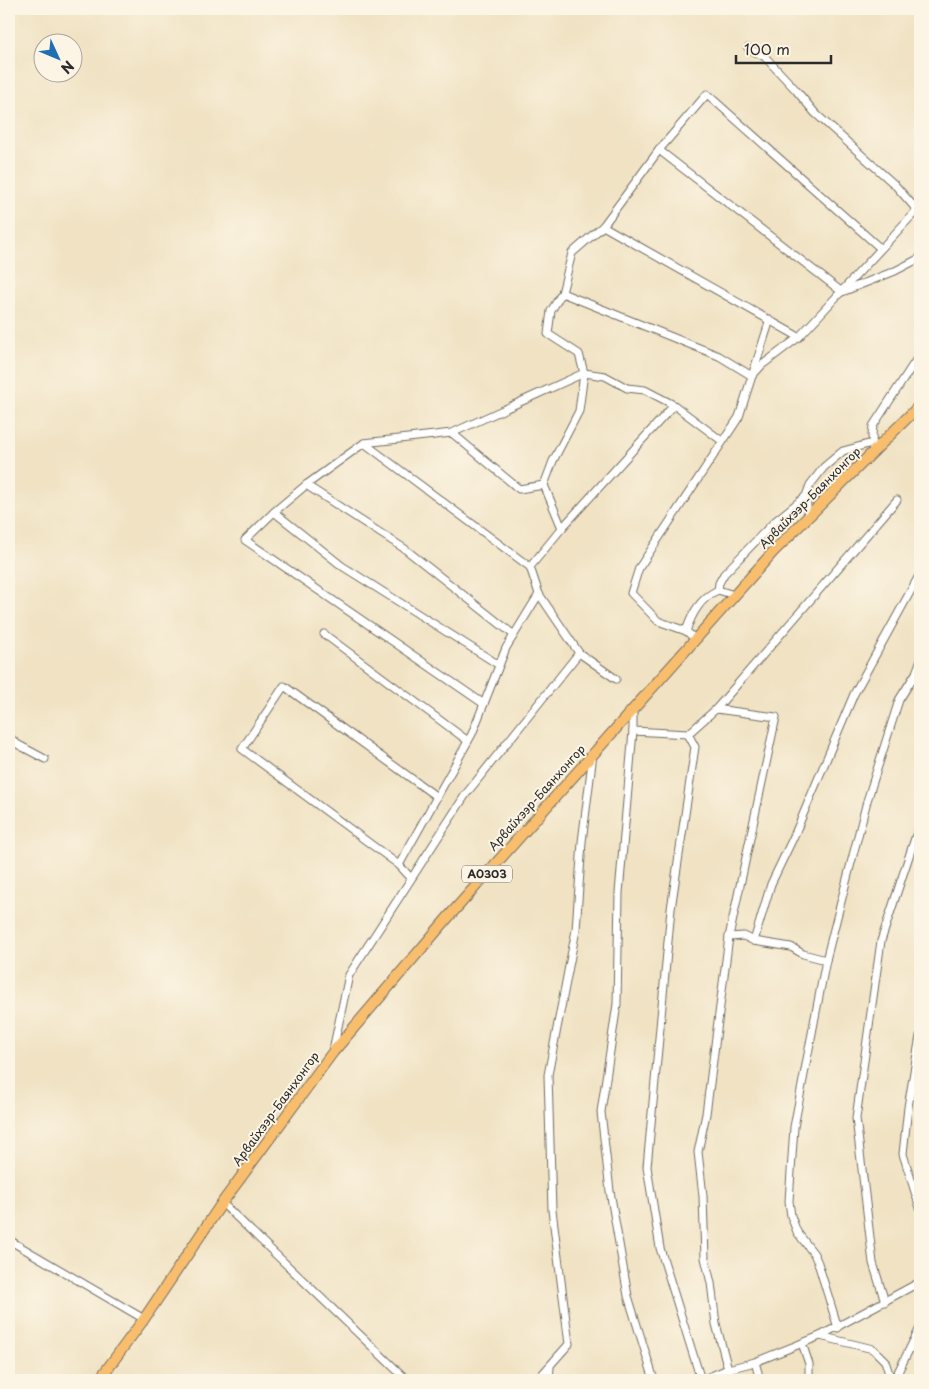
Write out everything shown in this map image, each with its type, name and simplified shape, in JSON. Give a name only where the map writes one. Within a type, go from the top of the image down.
[{"type":"highway","name":"Арвайхээр-Баянхонгор","points":[[98,1380],[144,1319],[222,1203],[333,1052],[445,921],[773,552],[873,447],[920,405]]},
{"type":"street","points":[[748,48],[765,57],[815,114],[895,185],[917,210],[799,337],[762,365],[752,376]]},
{"type":"street","points":[[562,528],[544,485],[553,461],[579,412],[584,373],[579,354],[548,334],[552,311],[562,294],[572,253],[603,226],[659,150],[707,94],[880,248]]},
{"type":"street","points":[[659,150],[842,292]]},
{"type":"street","points":[[603,226],[799,337]]},
{"type":"street","points":[[842,292],[895,272],[920,258]]},
{"type":"street","points":[[562,294],[718,356],[752,376]]},
{"type":"street","points":[[695,639],[686,631],[658,621],[631,593],[639,568],[739,417],[769,319]]},
{"type":"street","points":[[808,517],[806,496],[814,479],[824,467],[843,451],[873,447],[873,426],[920,354]]},
{"type":"street","points":[[484,704],[245,540],[306,485],[364,443],[452,433],[584,373],[605,376],[627,388],[644,390],[674,405],[722,441]]},
{"type":"street","points":[[530,567],[562,528],[674,405]]},
{"type":"street","points":[[452,433],[519,490],[544,485]]},
{"type":"street","points":[[364,443],[530,567],[539,594],[578,653],[616,679]]},
{"type":"street","points":[[306,485],[405,549],[514,635]]},
{"type":"street","points":[[718,590],[718,583],[724,574],[774,522],[806,496]]},
{"type":"street","points":[[633,730],[688,734],[716,709],[897,500]]},
{"type":"street","points":[[274,512],[342,566],[498,665]]},
{"type":"street","points":[[754,941],[771,884],[794,836],[854,694],[920,574]]},
{"type":"street","points":[[686,631],[692,613],[709,594],[718,590],[734,596]]},
{"type":"street","points":[[399,865],[468,741],[506,648],[539,594]]},
{"type":"street","points":[[324,634],[468,741]]},
{"type":"street","points":[[333,1052],[349,975],[466,794],[578,653]]},
{"type":"street","points":[[838,1328],[814,1254],[797,1232],[791,1216],[789,1201],[794,1127],[826,960],[867,801],[899,700],[916,673],[920,662]]},
{"type":"street","points":[[412,878],[399,865],[242,749],[284,686],[437,798]]},
{"type":"street","points":[[716,709],[776,717],[729,937],[706,1114],[698,1152],[703,1196],[705,1258],[711,1283],[716,1324],[728,1369]]},
{"type":"street","points":[[633,710],[620,894],[617,1004],[601,1112],[610,1191],[628,1296],[654,1380]]},
{"type":"street","points":[[688,734],[695,747],[670,909],[647,1167],[660,1248],[701,1380],[728,1369],[755,1362],[838,1328],[920,1282]]},
{"type":"street","points":[[9,737],[17,744],[44,759]]},
{"type":"street","points":[[537,1380],[569,1344],[552,1210],[548,1075],[576,930],[582,842],[593,754]]},
{"type":"street","points":[[885,1302],[873,1262],[856,1118],[881,941],[920,823]]},
{"type":"street","points":[[729,937],[744,936],[754,941],[791,947],[803,954],[826,960]]},
{"type":"street","points":[[920,1036],[908,1107],[903,1154],[920,1208]]},
{"type":"street","points":[[222,1203],[407,1380]]},
{"type":"street","points":[[9,1240],[144,1319]]},
{"type":"street","points":[[893,1380],[920,1328]]},
{"type":"street","points":[[820,1336],[873,1349],[885,1360],[893,1380]]},
{"type":"street","points":[[802,1343],[809,1364],[809,1380]]},
{"type":"street","points":[[755,1362],[760,1380]]},
{"type":"street","points":[[549,1380],[550,1367]]}]
